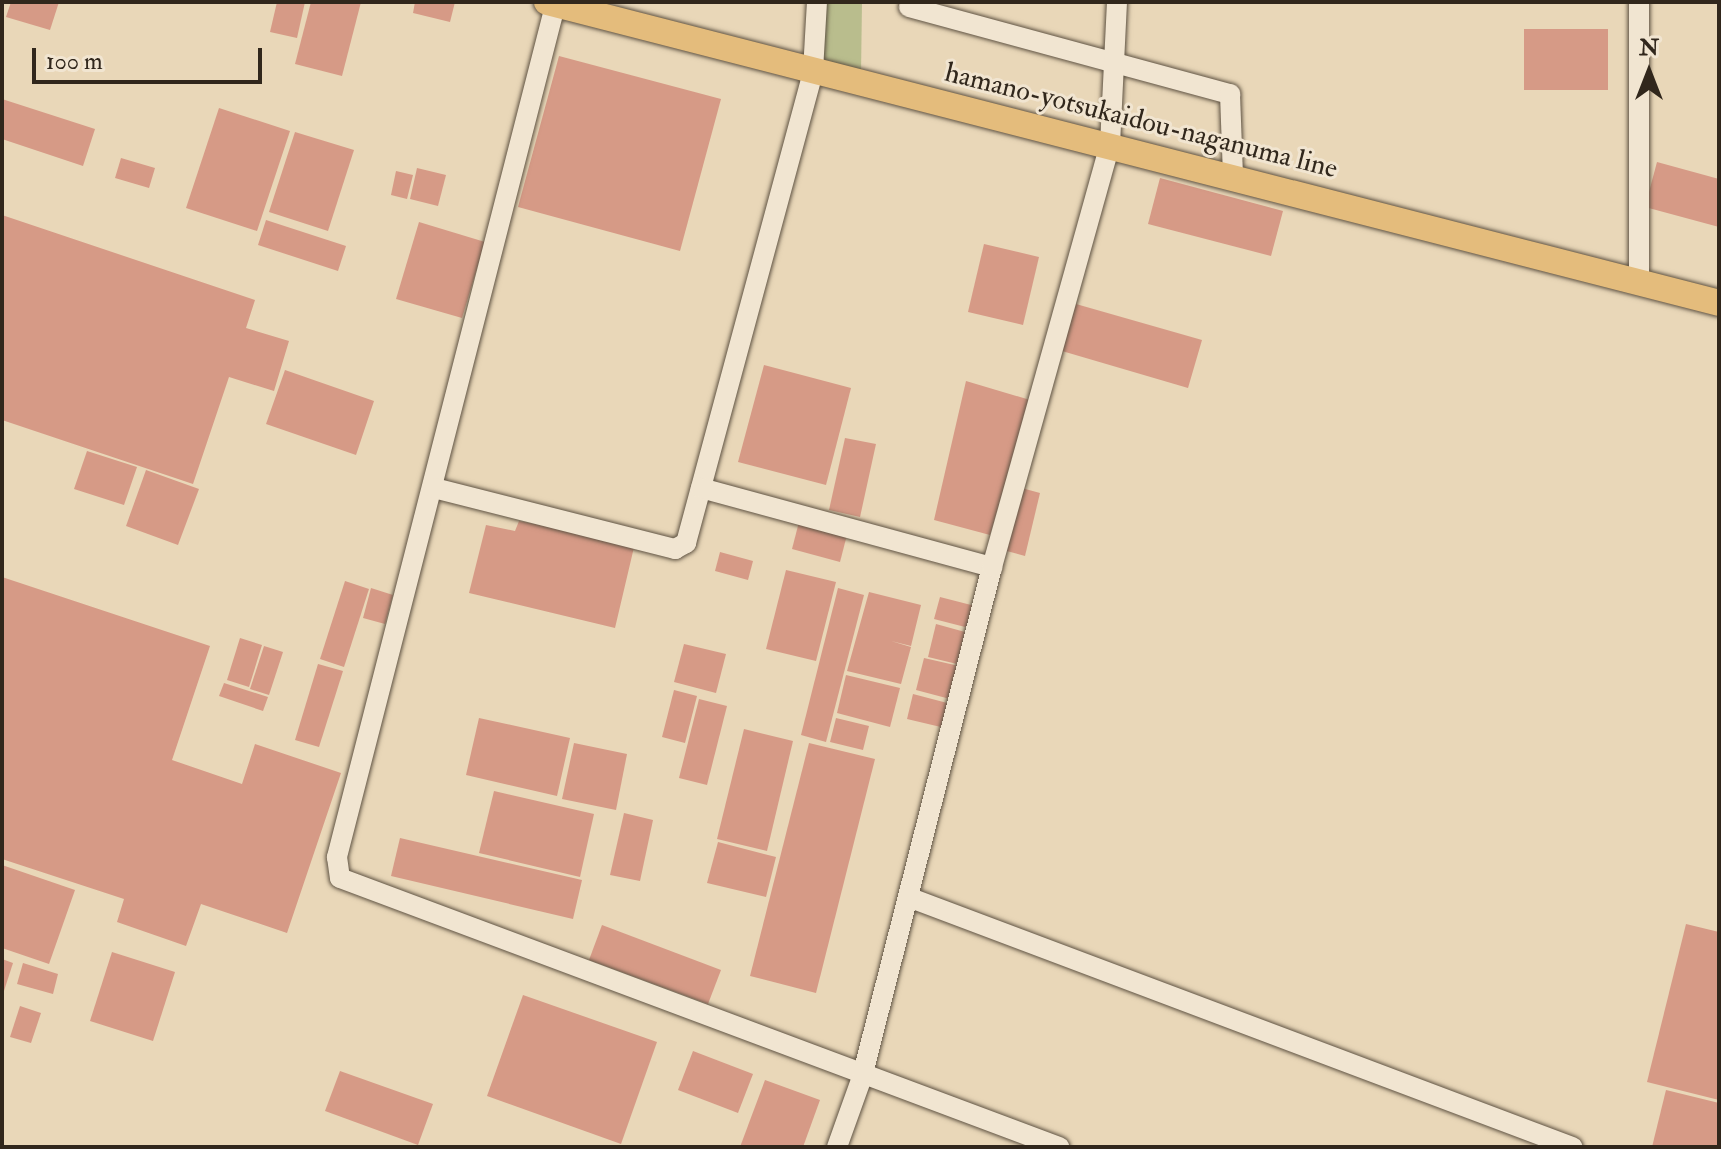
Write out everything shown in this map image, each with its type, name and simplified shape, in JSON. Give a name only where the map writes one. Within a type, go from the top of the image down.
[{"type":"main road","name":"hamano-yotsukaidou-naganuma line","points":[[553,3],[1719,303]]},
{"type":"street","points":[[434,488],[675,549],[686,543],[813,71],[817,2]]},
{"type":"street","points":[[837,1147],[862,1077],[992,567],[1110,145],[1117,2]]},
{"type":"street","points":[[1639,2],[1639,281]]},
{"type":"street","points":[[553,3],[434,488],[337,857],[340,878],[862,1077],[1059,1147]]},
{"type":"street","points":[[909,7],[1116,60],[1230,94],[1233,176]]},
{"type":"street","points":[[701,488],[992,567]]},
{"type":"street","points":[[908,897],[1572,1147]]},
{"type":"green space","points":[[823,2],[862,2],[861,74],[822,63]]},
{"type":"building","points":[[11,2],[59,2],[50,30],[6,17]]},
{"type":"building","points":[[277,2],[305,2],[297,38],[270,32]]},
{"type":"building","points":[[311,2],[361,2],[342,76],[295,64]]},
{"type":"building","points":[[415,2],[455,2],[450,22],[413,13]]},
{"type":"building","points":[[1524,29],[1608,29],[1608,90],[1524,90]]},
{"type":"building","points":[[559,56],[721,99],[680,251],[518,207]]},
{"type":"building","points":[[2,99],[95,129],[83,166],[2,139]]},
{"type":"building","points":[[219,108],[290,131],[257,231],[186,208]]},
{"type":"building","points":[[295,132],[354,150],[328,231],[269,212]]},
{"type":"building","points":[[121,158],[155,168],[149,188],[115,178]]},
{"type":"building","points":[[1657,162],[1719,179],[1719,227],[1645,207]]},
{"type":"building","points":[[417,168],[446,175],[438,206],[410,199]]},
{"type":"building","points":[[396,171],[413,175],[407,199],[391,195]]},
{"type":"building","points":[[1160,178],[1283,211],[1271,256],[1148,224]]},
{"type":"building","points":[[2,215],[255,300],[246,328],[289,341],[274,391],[229,377],[193,484],[2,420]]},
{"type":"building","points":[[266,220],[346,246],[338,271],[258,245]]},
{"type":"building","points":[[419,222],[485,242],[462,318],[396,299]]},
{"type":"building","points":[[984,244],[1039,257],[1023,325],[968,312]]},
{"type":"building","points":[[1076,304],[1202,340],[1188,388],[1062,351]]},
{"type":"building","points":[[764,365],[851,388],[826,485],[738,462]]},
{"type":"building","points":[[285,370],[374,401],[356,455],[266,424]]},
{"type":"building","points":[[966,381],[1030,400],[990,535],[934,520]]},
{"type":"building","points":[[845,438],[876,444],[860,517],[829,510]]},
{"type":"building","points":[[87,451],[137,467],[124,505],[74,489]]},
{"type":"building","points":[[146,470],[199,489],[178,545],[126,526]]},
{"type":"building","points":[[1018,487],[1040,493],[1025,556],[1003,550]]},
{"type":"building","points":[[800,518],[848,531],[840,562],[792,549]]},
{"type":"building","points":[[519,521],[635,543],[615,628],[469,593],[486,525],[515,531]]},
{"type":"building","points":[[720,552],[753,561],[748,580],[715,571]]},
{"type":"building","points":[[786,570],[836,582],[816,661],[766,649]]},
{"type":"building","points":[[2,577],[210,646],[172,760],[242,784],[255,744],[341,773],[287,933],[201,904],[186,946],[117,922],[124,899],[2,859]]},
{"type":"building","points":[[345,581],[369,589],[344,667],[320,659]]},
{"type":"building","points":[[371,588],[393,595],[385,624],[363,618]]},
{"type":"building","points":[[838,588],[864,595],[826,742],[801,735]]},
{"type":"building","points":[[869,592],[921,605],[911,646],[891,641],[911,647],[901,684],[847,671]]},
{"type":"building","points":[[940,597],[975,606],[969,628],[934,619]]},
{"type":"building","points":[[936,624],[965,632],[957,664],[928,657]]},
{"type":"building","points":[[240,638],[262,645],[249,687],[227,680]]},
{"type":"building","points":[[684,644],[726,654],[716,693],[674,682]]},
{"type":"building","points":[[264,646],[283,652],[269,695],[250,689]]},
{"type":"building","points":[[924,658],[959,666],[950,699],[916,690]]},
{"type":"building","points":[[318,664],[343,671],[319,747],[295,740]]},
{"type":"building","points":[[846,675],[900,688],[890,727],[837,713]]},
{"type":"building","points":[[224,683],[268,697],[263,711],[219,696]]},
{"type":"building","points":[[674,690],[697,696],[685,743],[662,737]]},
{"type":"building","points":[[913,694],[951,704],[945,728],[907,719]]},
{"type":"building","points":[[699,699],[727,706],[707,785],[679,778]]},
{"type":"building","points":[[479,718],[570,738],[557,796],[466,775]]},
{"type":"building","points":[[836,718],[869,726],[863,750],[830,742]]},
{"type":"building","points":[[744,729],[793,741],[767,851],[717,839]]},
{"type":"building","points":[[574,743],[627,754],[616,810],[562,799]]},
{"type":"building","points":[[809,743],[875,759],[816,993],[750,976]]},
{"type":"building","points":[[494,791],[594,814],[580,877],[479,853]]},
{"type":"building","points":[[624,813],[653,820],[640,881],[610,875]]},
{"type":"building","points":[[400,838],[582,880],[573,919],[391,876]]},
{"type":"building","points":[[718,842],[776,857],[766,897],[707,883]]},
{"type":"building","points":[[2,865],[75,890],[49,964],[2,948]]},
{"type":"building","points":[[1686,924],[1719,932],[1719,1100],[1647,1082]]},
{"type":"building","points":[[602,925],[721,970],[708,1004],[589,960]]},
{"type":"building","points":[[112,952],[175,972],[153,1041],[90,1021]]},
{"type":"building","points":[[2,959],[13,963],[3,994],[2,994]]},
{"type":"building","points":[[23,963],[58,974],[53,994],[17,984]]},
{"type":"building","points":[[523,995],[657,1042],[621,1144],[487,1096]]},
{"type":"building","points":[[20,1006],[41,1013],[31,1043],[10,1037]]},
{"type":"building","points":[[693,1051],[753,1074],[738,1113],[678,1090]]},
{"type":"building","points":[[340,1071],[433,1104],[418,1145],[325,1111]]},
{"type":"building","points":[[765,1080],[820,1100],[803,1147],[740,1147]]},
{"type":"building","points":[[1666,1090],[1719,1103],[1719,1147],[1652,1147]]}]
